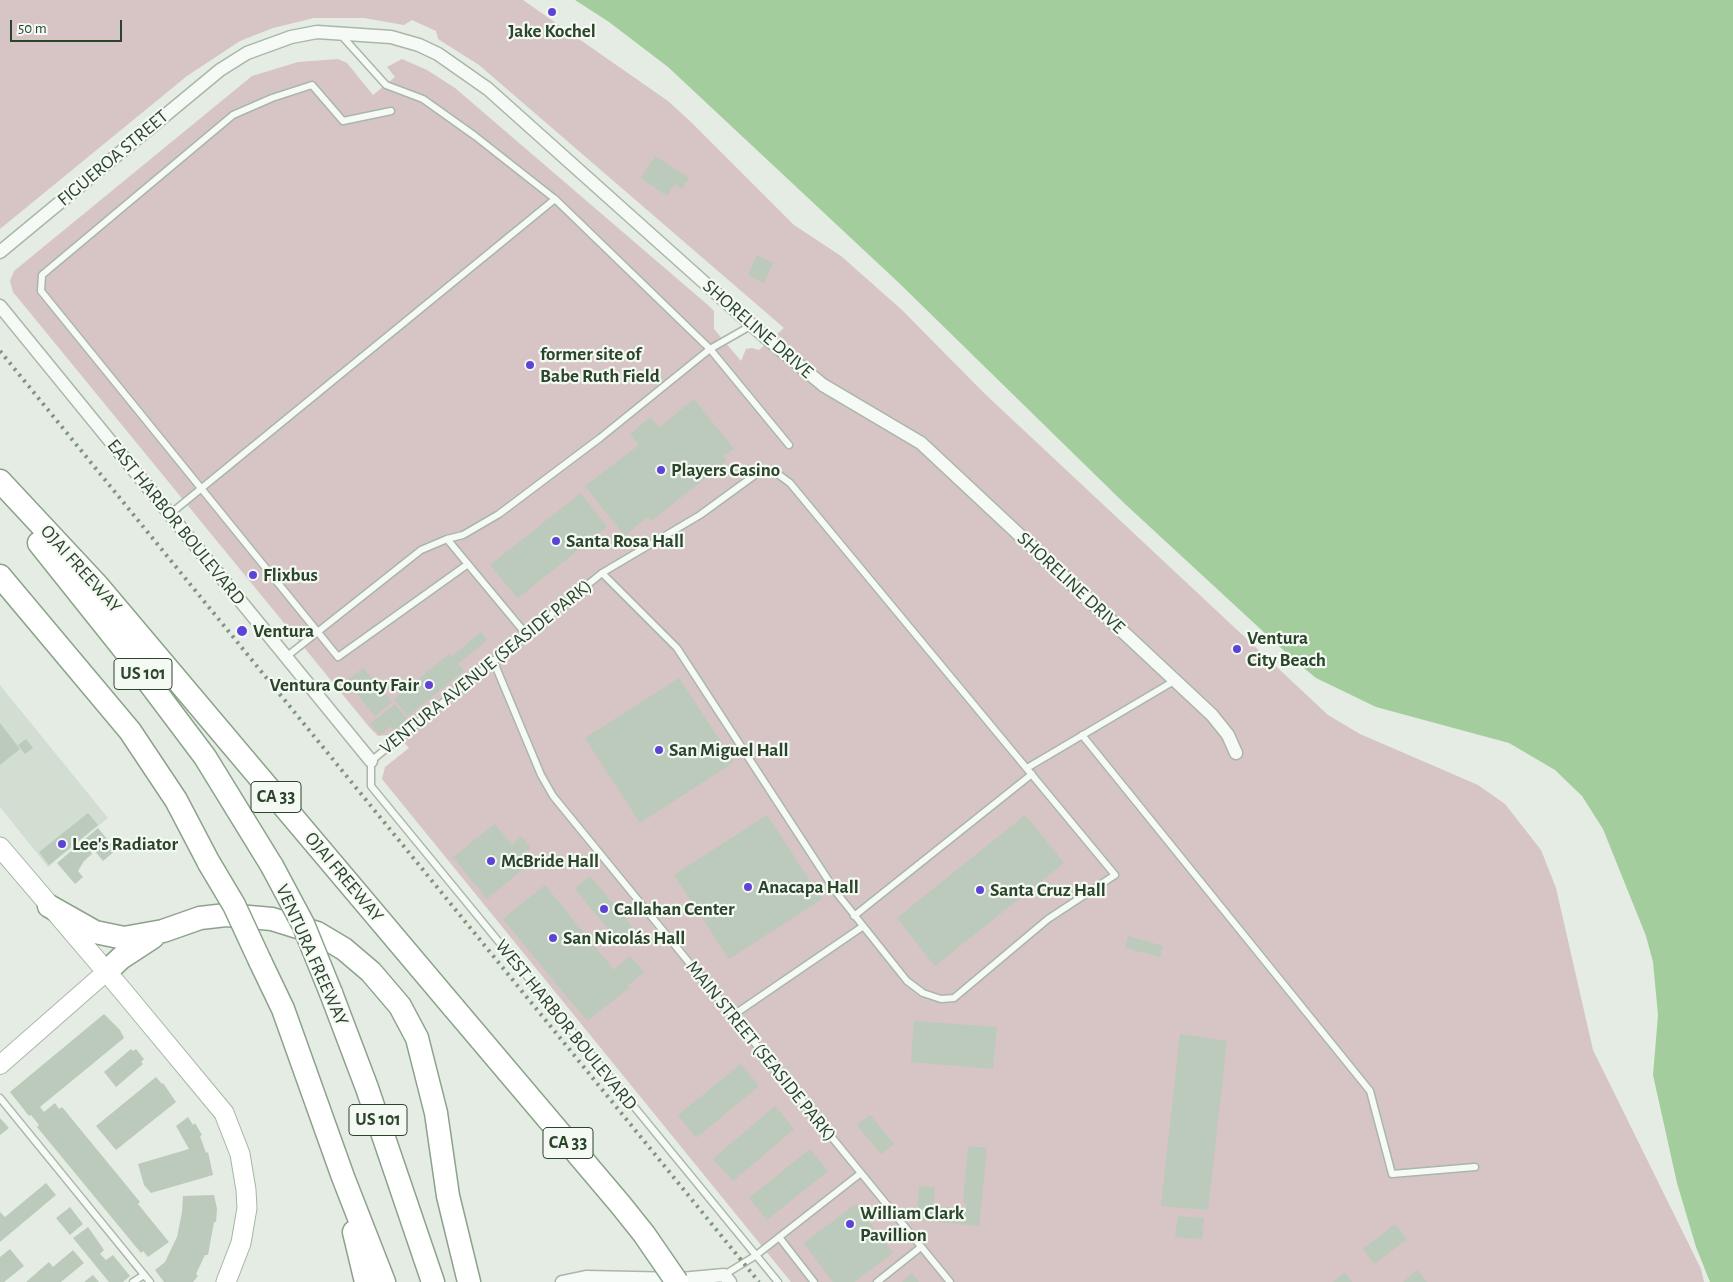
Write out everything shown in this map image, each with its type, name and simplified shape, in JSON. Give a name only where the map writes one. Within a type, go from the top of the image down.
[{"type":"highway","name":"OJAI FREEWAY","points":[[0,481],[98,586],[620,1204],[677,1282]]},
{"type":"highway","name":"VENTURA FREEWAY","points":[[0,493],[126,652],[205,757],[272,866],[303,924],[332,993],[367,1088],[433,1282]]},
{"type":"highway","name":"US 101","points":[[0,576],[130,731],[176,800],[209,863],[234,905],[283,1010],[343,1177],[372,1274]]},
{"type":"highway","points":[[49,906],[95,932],[108,937],[124,938],[163,931],[200,918],[226,915],[272,919],[317,933],[344,949],[372,972],[400,1006],[417,1038],[436,1112],[448,1196],[469,1282]]},
{"type":"highway","points":[[106,972],[121,958],[163,931]]},
{"type":"main road","points":[[0,848],[224,1113],[234,1136],[244,1172],[247,1208],[241,1243],[226,1282]]},
{"type":"main road","points":[[0,1065],[106,972]]},
{"type":"street","name":"SHORELINE DRIVE","points":[[227,65],[247,53],[290,37],[317,32],[392,37],[412,42],[438,54],[488,89],[752,325],[824,385],[921,443],[1221,725],[1236,753]]},
{"type":"street","name":"FIGUEROA STREET","points":[[0,252],[227,65]]},
{"type":"street","name":"EAST HARBOR BOULEVARD","points":[[0,306],[371,761]]},
{"type":"street","points":[[562,1282],[586,1277],[631,1280],[727,1278]]},
{"type":"lane","points":[[339,33],[386,85],[423,99],[475,136],[555,199],[710,349],[789,445]]},
{"type":"lane","points":[[391,111],[342,121],[312,85],[272,98],[233,115],[42,275],[41,291],[338,657],[468,564]]},
{"type":"lane","points":[[170,514],[555,199]]},
{"type":"lane","points":[[286,657],[421,550],[447,538],[464,535],[499,514],[600,438],[710,349],[752,325]]},
{"type":"lane","name":"VENTURA AVENUE (SEASIDE PARK)","points":[[371,761],[602,573],[700,515],[759,472],[775,472],[790,483],[1115,875],[1048,919],[954,998],[930,997],[915,988],[862,927]]},
{"type":"lane","points":[[447,538],[526,634]]},
{"type":"lane","points":[[602,573],[677,648],[862,927],[732,1016]]},
{"type":"lane","name":"MAIN STREET (SEASIDE PARK)","points":[[493,660],[541,775],[553,796],[950,1282]]},
{"type":"lane","points":[[1027,768],[1174,681]]},
{"type":"lane","points":[[1082,735],[1370,1091],[1392,1174],[1475,1167]]},
{"type":"lane","name":"WEST HARBOR BOULEVARD","points":[[371,761],[371,786],[778,1282]]},
{"type":"lane","points":[[854,916],[1032,774]]},
{"type":"lane","points":[[0,1098],[150,1282]]},
{"type":"lane","points":[[727,1278],[861,1173]]},
{"type":"lane","points":[[778,1237],[814,1282]]},
{"type":"lane","points":[[877,1282],[922,1247]]},
{"type":"lane","points":[[133,1282],[144,1275]]},
{"type":"shaded area","points":[[0,0],[523,0],[668,101],[794,225],[841,256],[902,310],[985,394],[1328,715],[1360,734],[1478,785],[1505,804],[1541,850],[1556,888],[1593,1050],[1701,1269],[1704,1282],[791,1282],[382,779],[385,767],[409,748],[396,734],[378,736],[370,728],[13,292],[10,281],[14,271],[252,76],[298,62],[338,59],[347,63],[373,95],[395,77],[387,67],[402,59],[427,70],[455,88],[709,306],[714,311],[714,329],[741,361],[746,349],[759,350],[784,328],[479,65],[438,39],[436,31],[412,20],[404,25],[364,18],[314,18],[273,28],[240,41],[187,76],[0,229]]},
{"type":"shaded area","points":[[575,0],[1733,0],[1733,1282],[1710,1282],[1696,1247],[1677,1183],[1653,1075],[1658,1015],[1653,962],[1646,936],[1603,829],[1582,796],[1555,770],[1509,743],[1376,707],[1316,678],[1294,660],[1124,503],[899,283],[668,67],[609,22]]},
{"type":"shaded area","points":[[0,685],[108,818],[48,867],[0,807]]},
{"type":"building","points":[[655,156],[689,178],[682,189],[675,184],[667,196],[641,178]]},
{"type":"building","points":[[757,255],[773,263],[764,283],[748,275]]},
{"type":"building","name":"Players Casino","points":[[694,399],[734,449],[723,456],[727,461],[651,521],[647,517],[625,536],[585,486],[639,445],[630,434],[651,417],[659,428]]},
{"type":"building","name":"Santa Rosa Hall","points":[[581,493],[607,527],[518,598],[490,565]]},
{"type":"building","name":"Ventura County Fair","points":[[481,632],[487,640],[458,664],[464,671],[408,716],[394,699],[449,654],[451,657]]},
{"type":"building","points":[[363,668],[392,702],[375,716],[346,681]]},
{"type":"building","name":"San Miguel Hall","points":[[679,678],[734,762],[640,823],[585,738]]},
{"type":"building","points":[[395,704],[409,721],[395,732],[391,726],[380,735],[370,724]]},
{"type":"building","points":[[0,723],[20,749],[0,765]]},
{"type":"building","points":[[26,739],[33,748],[25,754],[18,745]]},
{"type":"building","name":"Lee's Radiator","points":[[88,813],[98,825],[49,865],[39,852]]},
{"type":"building","name":"Anacapa Hall","points":[[767,815],[822,899],[729,959],[674,875]]},
{"type":"building","name":"Santa Cruz Hall","points":[[1025,815],[1064,863],[935,966],[897,918]]},
{"type":"building","name":"McBride Hall","points":[[495,824],[512,845],[521,836],[531,848],[520,856],[528,865],[487,899],[453,857]]},
{"type":"building","points":[[98,828],[116,850],[103,861],[94,850],[91,852],[92,854],[84,861],[78,871],[83,877],[75,884],[57,863]]},
{"type":"building","name":"Callahan Center","points":[[590,876],[633,928],[618,941],[575,889]]},
{"type":"building","name":"San Nicolás Hall","points":[[545,885],[614,970],[630,956],[644,972],[627,986],[629,988],[587,1021],[503,919]]},
{"type":"building","points":[[1128,936],[1163,946],[1160,957],[1125,948]]},
{"type":"building","points":[[104,1014],[120,1030],[124,1038],[40,1107],[44,1112],[55,1103],[59,1109],[62,1107],[140,1202],[138,1204],[169,1242],[148,1257],[143,1251],[141,1253],[37,1127],[39,1125],[31,1115],[29,1116],[10,1092]]},
{"type":"building","points":[[914,1021],[997,1027],[993,1069],[911,1062]]},
{"type":"building","points":[[1180,1034],[1227,1041],[1208,1210],[1161,1206]]},
{"type":"building","points":[[131,1049],[133,1051],[136,1049],[144,1059],[141,1062],[143,1064],[116,1087],[104,1072]]},
{"type":"building","points":[[741,1064],[759,1086],[696,1138],[678,1115]]},
{"type":"building","points":[[156,1077],[163,1083],[176,1102],[116,1150],[96,1126]]},
{"type":"building","points":[[775,1106],[794,1129],[733,1181],[713,1159]]},
{"type":"building","points":[[870,1115],[894,1144],[881,1154],[857,1125]]},
{"type":"building","points":[[188,1117],[193,1125],[195,1123],[202,1135],[200,1136],[206,1153],[208,1152],[213,1175],[151,1193],[144,1185],[138,1164],[189,1149],[176,1126]]},
{"type":"building","points":[[0,1118],[9,1128],[0,1135]]},
{"type":"building","points":[[968,1146],[987,1148],[979,1226],[916,1220],[919,1186],[935,1187],[933,1206],[966,1209],[967,1203],[963,1203]]},
{"type":"building","points":[[810,1149],[828,1171],[767,1220],[749,1198]]},
{"type":"building","points":[[46,1183],[56,1195],[0,1242],[0,1212],[5,1217]]},
{"type":"building","points":[[214,1195],[217,1209],[216,1222],[214,1222],[208,1255],[205,1255],[196,1274],[198,1276],[193,1282],[164,1282],[155,1270],[165,1262],[177,1237],[183,1196]]},
{"type":"building","name":"William Clark Pavillion","points":[[856,1204],[893,1253],[854,1282],[833,1282],[804,1243]]},
{"type":"building","points":[[70,1207],[83,1224],[70,1235],[56,1218]]},
{"type":"building","points":[[1178,1216],[1204,1218],[1202,1239],[1175,1237]]},
{"type":"building","points":[[1395,1224],[1407,1239],[1374,1264],[1363,1249]]},
{"type":"building","points":[[88,1227],[104,1250],[100,1254],[106,1260],[113,1255],[130,1276],[123,1282],[109,1282],[73,1238]]},
{"type":"building","points":[[10,1249],[24,1266],[4,1282],[0,1282],[0,1257]]},
{"type":"building","points":[[73,1250],[84,1263],[61,1282],[26,1282],[49,1262],[53,1267]]},
{"type":"building","points":[[1417,1270],[1427,1282],[1403,1282]]},
{"type":"building","points":[[912,1273],[919,1282],[902,1282]]},
{"type":"building","points":[[1345,1273],[1352,1282],[1333,1282]]},
{"type":"building","points":[[93,1275],[99,1282],[84,1282]]},
{"type":"railway","points":[[0,351],[759,1282]]},
{"type":"place","name":"Jake Kochel","points":[[552,12]]},
{"type":"place","name":"former site of Babe Ruth Field","points":[[530,365]]},
{"type":"place","name":"Players Casino","points":[[661,470]]},
{"type":"place","name":"Santa Rosa Hall","points":[[556,541]]},
{"type":"place","name":"Flixbus","points":[[253,575]]},
{"type":"place","name":"Ventura","points":[[242,631]]},
{"type":"place","name":"Ventura City Beach","points":[[1237,649]]},
{"type":"place","name":"Ventura County Fair","points":[[429,685]]},
{"type":"place","name":"San Miguel Hall","points":[[659,750]]},
{"type":"place","name":"Lee's Radiator","points":[[62,844]]},
{"type":"place","name":"McBride Hall","points":[[491,861]]},
{"type":"place","name":"Anacapa Hall","points":[[748,887]]},
{"type":"place","name":"Santa Cruz Hall","points":[[980,890]]},
{"type":"place","name":"Callahan Center","points":[[604,909]]},
{"type":"place","name":"San Nicolás Hall","points":[[553,938]]},
{"type":"place","name":"William Clark Pavillion","points":[[850,1224]]}]
